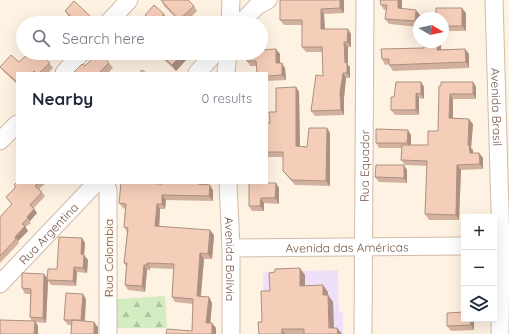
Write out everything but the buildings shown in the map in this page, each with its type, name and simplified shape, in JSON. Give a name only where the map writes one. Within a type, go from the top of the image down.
[{"type":"street","points":[[114,16],[129,0]]},
{"type":"street","points":[[230,16],[231,0]]},
{"type":"street","points":[[248,16],[257,6],[268,0]]},
{"type":"street","name":"Rua Equador","points":[[365,0],[365,333]]},
{"type":"street","name":"Avenida Brasil","points":[[494,0],[501,246],[500,334]]},
{"type":"street","points":[[65,72],[76,60]]},
{"type":"street","points":[[198,72],[209,60]]},
{"type":"street","points":[[226,72],[227,60]]},
{"type":"street","points":[[0,141],[16,125]]},
{"type":"street","name":"Rua Argentina","points":[[0,284],[95,184]]},
{"type":"street","name":"Rua Colombia","points":[[106,184],[108,191],[108,334]]},
{"type":"street","name":"Avenida Bolívia","points":[[228,184],[231,248],[231,334]]},
{"type":"street","name":"Avenida das Américas","points":[[231,248],[461,246]]},
{"type":"shaded area","points":[[338,270],[339,312],[343,313],[343,334],[261,334],[261,321],[264,320],[263,272]]},
{"type":"green space","points":[[165,296],[167,328],[116,328],[117,299]]}]
